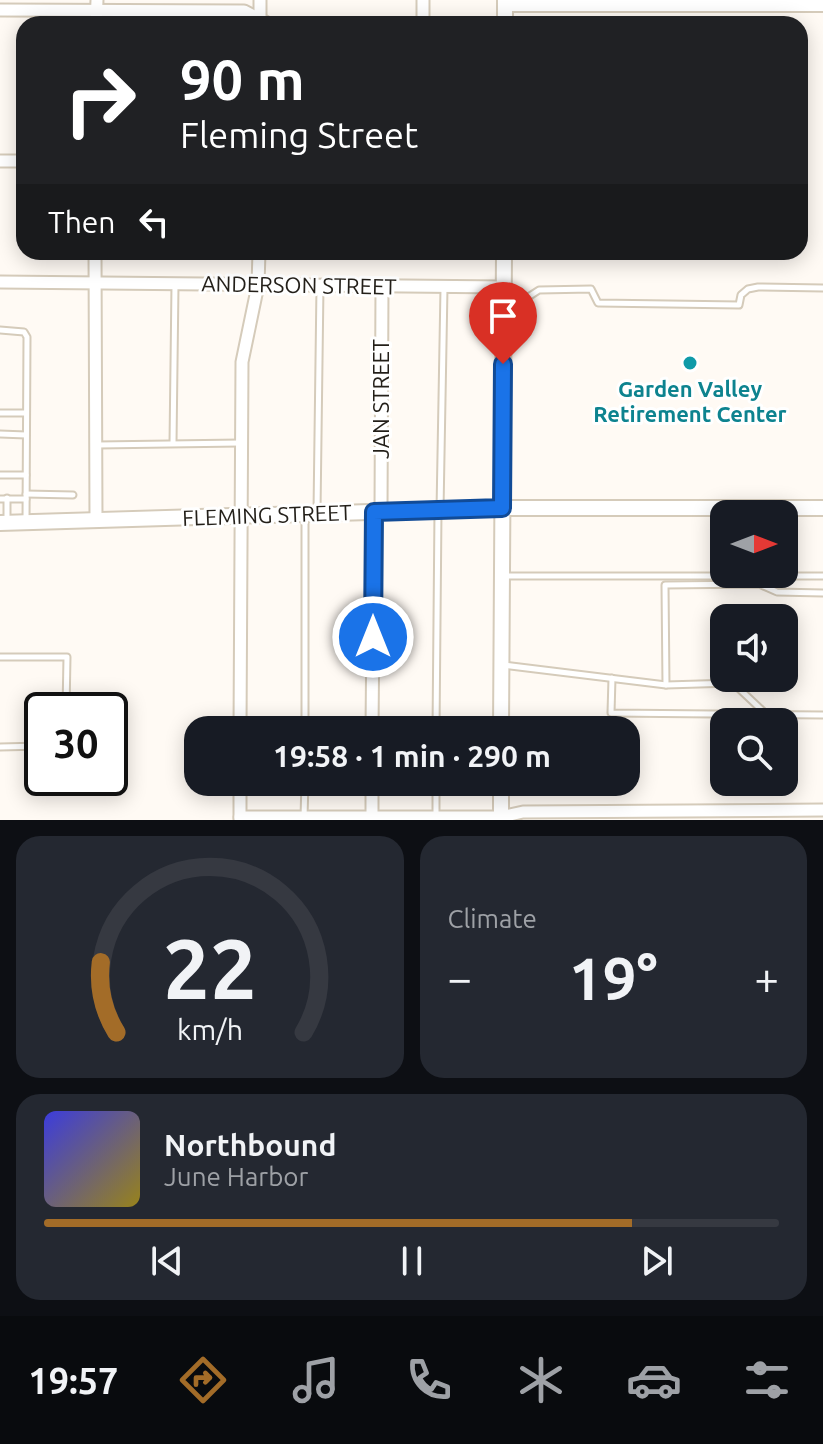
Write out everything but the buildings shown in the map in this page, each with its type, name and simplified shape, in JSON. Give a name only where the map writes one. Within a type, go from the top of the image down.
[{"type":"street","points":[[505,2],[823,4]]},
{"type":"street","points":[[0,10],[15,5],[96,5],[244,11],[253,16]]},
{"type":"street","points":[[95,260],[96,520]]},
{"type":"street","points":[[240,716],[242,362],[258,285],[259,260]]},
{"type":"street","points":[[501,716],[504,260]]},
{"type":"street","name":"ANDERSON STREET","points":[[0,282],[444,287],[504,293]]},
{"type":"street","name":"JAN STREET","points":[[372,716],[382,286]]},
{"type":"street","name":"FLEMING STREET","points":[[4,523],[502,508],[823,508]]},
{"type":"street","points":[[240,796],[240,819],[501,818],[523,812],[823,810]]},
{"type":"street","points":[[372,796],[372,817]]},
{"type":"street","points":[[501,796],[501,818]]},
{"type":"lane","points":[[173,443],[175,284]]},
{"type":"lane","points":[[305,716],[320,285]]},
{"type":"lane","points":[[436,716],[444,287]]},
{"type":"lane","points":[[504,293],[522,301],[539,290],[591,289],[598,303],[739,305],[741,295],[748,289],[823,288]]},
{"type":"lane","points":[[0,330],[19,330],[27,337],[26,522]]},
{"type":"lane","points":[[0,413],[26,413]]},
{"type":"lane","points":[[0,434],[26,435]]},
{"type":"lane","points":[[95,445],[241,443]]},
{"type":"lane","points":[[0,475],[26,475]]},
{"type":"lane","points":[[4,523],[3,498],[73,495]]},
{"type":"lane","points":[[502,576],[823,576]]},
{"type":"lane","points":[[666,685],[665,585],[759,584],[777,592],[823,593]]},
{"type":"lane","points":[[0,657],[67,657],[66,692]]},
{"type":"lane","points":[[502,665],[666,685],[733,683],[760,708]]},
{"type":"lane","points":[[612,678],[611,713],[710,714]]},
{"type":"lane","points":[[798,715],[823,715]]},
{"type":"lane","points":[[0,747],[24,746]]},
{"type":"lane","points":[[299,818],[303,796]]},
{"type":"lane","points":[[436,796],[436,817]]},
{"type":"place","name":"Garden Valley Retirement Center","points":[[690,363]]},
{"type":"route","points":[[373,637],[374,512],[502,508],[503,364]]}]
